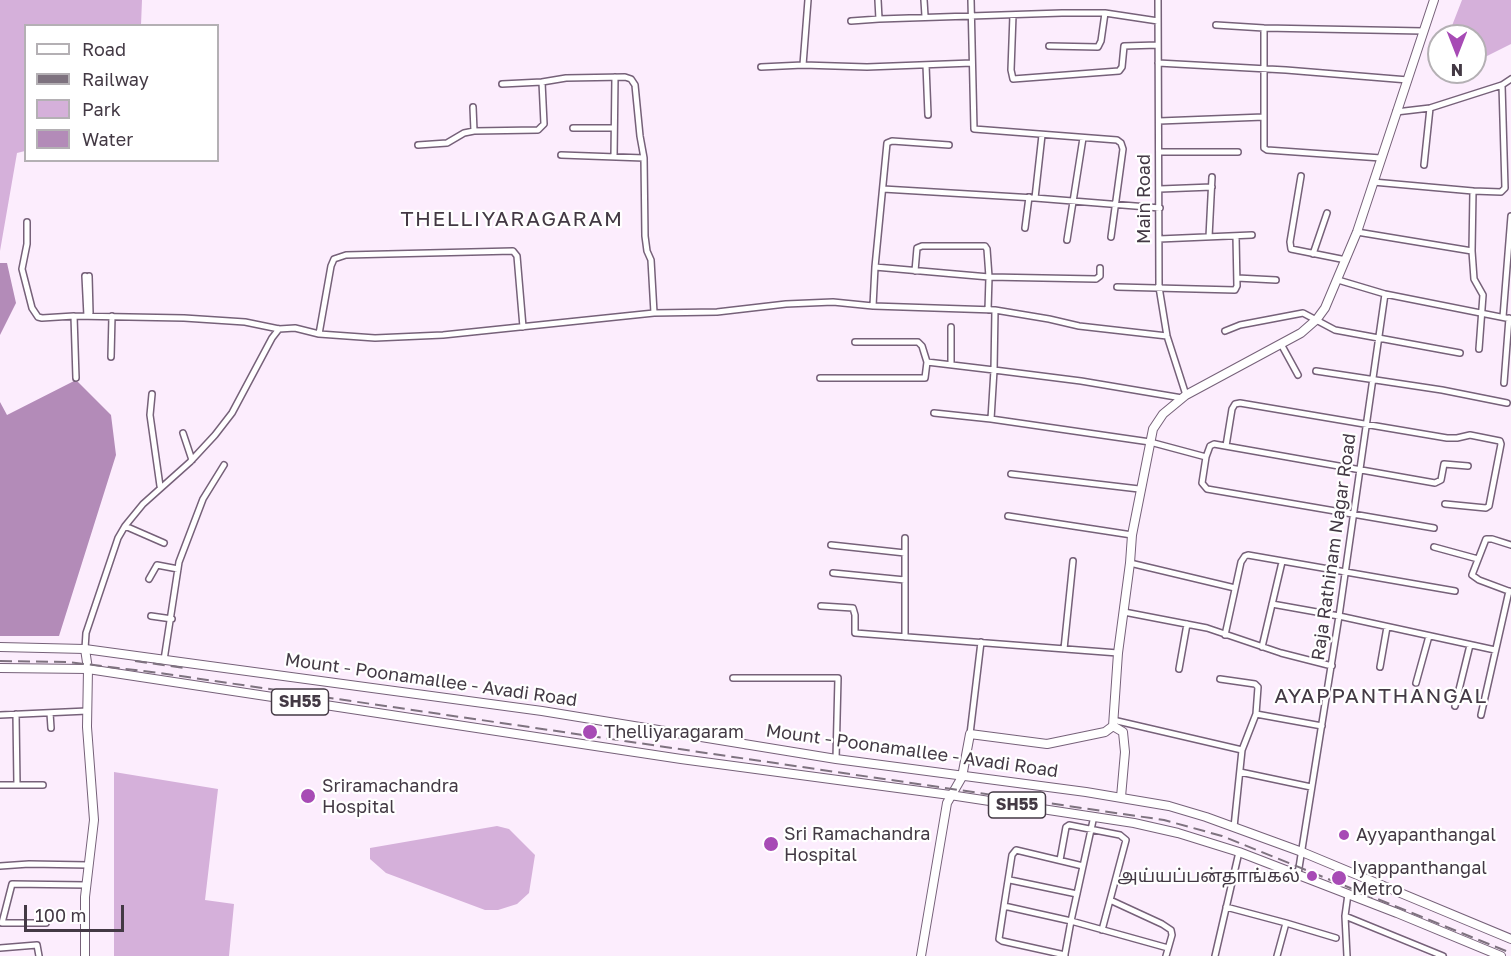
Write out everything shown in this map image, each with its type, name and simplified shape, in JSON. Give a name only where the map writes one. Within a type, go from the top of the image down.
[{"type":"main road","name":"Mount - Poonamallee - Avadi Road","points":[[0,648],[85,649],[542,711],[836,759],[1121,797],[1169,806],[1302,852],[1511,939]]},
{"type":"main road","name":"SH55","points":[[0,668],[88,669],[681,759],[1094,816],[1178,833],[1239,852],[1501,956]]},
{"type":"street","points":[[803,65],[808,0]]},
{"type":"street","points":[[878,0],[879,19]]},
{"type":"street","points":[[924,0],[925,16]]},
{"type":"street","points":[[971,0],[974,129],[1117,140],[1123,145],[1111,237]]},
{"type":"street","name":"Main Road","points":[[1158,0],[1159,287],[1167,336],[1184,396]]},
{"type":"street","points":[[970,734],[1047,744],[1105,732],[1113,723],[1131,535],[1153,429],[1163,414],[1184,396],[1301,333],[1317,319],[1338,280],[1357,232],[1434,0]]},
{"type":"street","points":[[851,21],[925,16],[1062,13],[1106,13],[1158,21]]},
{"type":"street","points":[[1049,46],[1098,47],[1106,13]]},
{"type":"street","points":[[1013,15],[1011,70],[1013,79],[1116,72],[1122,67],[1124,46],[1158,45]]},
{"type":"street","points":[[1216,25],[1423,32]]},
{"type":"street","points":[[1264,28],[1262,145],[1267,150],[1381,158]]},
{"type":"street","points":[[760,67],[972,63]]},
{"type":"street","points":[[1158,63],[1348,74],[1408,80]]},
{"type":"street","points":[[926,65],[927,115]]},
{"type":"street","points":[[614,157],[615,77]]},
{"type":"street","points":[[502,84],[566,78],[615,77],[629,78],[635,85],[644,158],[645,236],[652,269],[654,313]]},
{"type":"street","points":[[1396,112],[1430,108],[1502,85],[1511,79]]},
{"type":"street","points":[[418,145],[447,143],[464,133],[474,131],[542,128],[544,121],[542,82]]},
{"type":"street","points":[[1373,182],[1501,192],[1505,188],[1502,85]]},
{"type":"street","points":[[473,107],[474,131]]},
{"type":"street","points":[[1424,165],[1430,108]]},
{"type":"street","points":[[1159,121],[1264,117]]},
{"type":"street","points":[[573,128],[614,128]]},
{"type":"street","points":[[1025,228],[1042,135]]},
{"type":"street","points":[[1067,240],[1083,138]]},
{"type":"street","points":[[873,306],[886,146],[889,141],[949,145]]},
{"type":"street","points":[[1160,152],[1238,152]]},
{"type":"street","points":[[561,155],[644,158]]},
{"type":"street","points":[[1301,176],[1290,245],[1293,250],[1346,260]]},
{"type":"street","points":[[1209,237],[1212,177]]},
{"type":"street","points":[[1160,189],[1212,187]]},
{"type":"street","points":[[883,189],[1032,197],[1160,208]]},
{"type":"street","points":[[1473,191],[1472,250],[1475,283],[1483,295],[1479,349]]},
{"type":"street","points":[[1313,254],[1328,213]]},
{"type":"street","points":[[1504,383],[1511,216]]},
{"type":"street","points":[[27,222],[27,244],[22,269],[34,313],[42,318],[112,316],[245,322],[279,329],[295,328],[319,333],[375,338],[443,335],[654,313],[717,312],[818,302],[995,310],[1031,315],[1079,326],[1167,336]]},
{"type":"street","points":[[1357,232],[1472,250]]},
{"type":"street","points":[[1159,239],[1252,235]]},
{"type":"street","points":[[1117,287],[1233,291],[1236,288],[1237,278],[1236,236]]},
{"type":"street","points":[[915,271],[919,246],[982,246],[987,249],[988,310]]},
{"type":"street","points":[[319,333],[334,259],[339,256],[358,254],[515,251],[524,327]]},
{"type":"street","points":[[875,267],[989,277],[1096,279],[1100,276],[1100,268]]},
{"type":"street","points":[[86,276],[89,316]]},
{"type":"street","points":[[1237,278],[1276,280]]},
{"type":"street","points":[[1338,280],[1385,294],[1508,318]]},
{"type":"street","name":"Raja Rathinam Nagar Road","points":[[1298,874],[1303,832],[1332,666],[1385,294]]},
{"type":"street","points":[[991,418],[995,310]]},
{"type":"street","points":[[1225,331],[1240,325],[1303,313],[1335,330],[1460,353]]},
{"type":"street","points":[[75,316],[76,378]]},
{"type":"street","points":[[111,357],[112,316]]},
{"type":"street","points":[[951,327],[951,364]]},
{"type":"street","points":[[85,956],[86,885],[94,820],[87,711],[86,633],[118,538],[125,526],[160,486],[192,460],[215,435],[232,413],[279,329]]},
{"type":"street","points":[[820,378],[926,378],[927,362],[922,345],[918,342],[855,342]]},
{"type":"street","points":[[1281,344],[1298,375]]},
{"type":"street","points":[[927,362],[1184,396]]},
{"type":"street","points":[[1316,371],[1442,390],[1507,403]]},
{"type":"street","points":[[152,394],[150,415],[160,486]]},
{"type":"street","points":[[1226,446],[1232,409],[1240,402],[1453,438],[1470,435],[1500,441],[1489,506],[1486,508],[1445,504]]},
{"type":"street","points":[[934,413],[991,418],[1150,442],[1206,457]]},
{"type":"street","points":[[183,433],[192,460]]},
{"type":"street","points":[[1434,528],[1207,489],[1202,483],[1206,457],[1211,445],[1226,446],[1435,483],[1441,480],[1444,464],[1468,465]]},
{"type":"street","points":[[164,660],[178,569],[203,499],[224,465]]},
{"type":"street","points":[[1011,474],[1139,489]]},
{"type":"street","points":[[1008,516],[1131,535]]},
{"type":"street","points":[[125,526],[164,543]]},
{"type":"street","points":[[905,538],[905,637]]},
{"type":"street","points":[[1481,715],[1510,591],[1473,577],[1484,543],[1488,538],[1511,545]]},
{"type":"street","points":[[831,545],[905,553]]},
{"type":"street","points":[[1434,547],[1478,559]]},
{"type":"street","points":[[1225,635],[1241,562],[1248,555],[1455,591]]},
{"type":"street","points":[[1064,649],[1073,561]]},
{"type":"street","points":[[1262,647],[1282,562]]},
{"type":"street","points":[[1130,563],[1235,588]]},
{"type":"street","points":[[149,579],[157,565],[178,569]]},
{"type":"street","points":[[833,573],[905,580]]},
{"type":"street","points":[[1272,604],[1495,650]]},
{"type":"street","points":[[821,606],[853,608],[855,633],[1118,653]]},
{"type":"street","points":[[1124,612],[1207,628],[1262,647],[1332,666]]},
{"type":"street","points":[[151,616],[172,619]]},
{"type":"street","points":[[1179,669],[1187,624]]},
{"type":"street","points":[[1380,668],[1387,627]]},
{"type":"street","points":[[1416,683],[1429,636]]},
{"type":"street","points":[[921,956],[943,823],[950,795],[962,777],[970,734],[981,642]]},
{"type":"street","points":[[1455,706],[1470,645]]},
{"type":"street","points":[[733,678],[838,678],[836,759]]},
{"type":"street","points":[[1220,679],[1257,685],[1256,714],[1242,750],[1234,827]]},
{"type":"street","points":[[0,716],[87,711]]},
{"type":"street","points":[[16,714],[17,785]]},
{"type":"street","points":[[50,714],[51,728]]},
{"type":"street","points":[[1256,714],[1322,726]]},
{"type":"street","points":[[1113,723],[1242,750]]},
{"type":"street","points":[[1113,723],[1123,732],[1125,752],[1121,797]]},
{"type":"street","points":[[1240,772],[1311,787]]},
{"type":"street","points":[[0,785],[43,785]]},
{"type":"street","points":[[1083,866],[1016,850],[1012,855],[1010,880],[998,933],[999,939],[1065,955],[1094,816]]},
{"type":"street","points":[[1060,860],[1066,827],[1072,825],[1120,835],[1126,840],[1102,930]]},
{"type":"street","points":[[1215,956],[1239,852]]},
{"type":"street","points":[[0,866],[88,865]]},
{"type":"street","points":[[1010,880],[1077,894]]},
{"type":"street","points":[[46,922],[2,923],[12,884],[86,885]]},
{"type":"street","points":[[1347,956],[1345,916],[1348,894]]},
{"type":"street","points":[[1110,900],[1167,926],[1172,935],[1166,956]]},
{"type":"street","points":[[1004,906],[1071,921],[1168,948]]},
{"type":"street","points":[[1226,907],[1336,938]]},
{"type":"street","points":[[1345,916],[1443,956]]},
{"type":"street","points":[[1277,956],[1286,923]]},
{"type":"street","points":[[0,948],[37,945],[39,956]]},
{"type":"green space","points":[[0,0],[142,0],[141,24],[24,24],[24,151],[17,153],[0,251]]},
{"type":"green space","points":[[1462,0],[1511,0],[1511,44],[1487,56],[1487,24],[1453,24]]},
{"type":"green space","points":[[114,772],[218,789],[205,900],[234,904],[229,956],[114,956]]},
{"type":"green space","points":[[497,826],[509,829],[535,855],[529,893],[517,904],[498,910],[485,910],[386,873],[370,859],[370,848]]},
{"type":"water","points":[[0,263],[7,263],[16,303],[0,335]]},
{"type":"water","points":[[76,380],[111,415],[116,455],[59,636],[0,636],[0,402],[7,415]]},
{"type":"railway","points":[[0,661],[68,662],[160,673],[1164,820],[1222,836],[1511,953]]},
{"type":"railway","points":[[135,661],[185,668]]},
{"type":"place","name":"Thelliyaragaram","points":[[590,732]]},
{"type":"place","name":"Sriramachandra Hospital","points":[[308,796]]},
{"type":"place","name":"Ayyapanthangal","points":[[1344,835]]},
{"type":"place","name":"Sri Ramachandra Hospital","points":[[771,844]]},
{"type":"place","name":"அய்யப்பன்தாங்கல்","points":[[1312,876]]},
{"type":"place","name":"Iyappanthangal Metro","points":[[1339,878]]},
{"type":"district","name":"THELLIYARAGARAM","points":[[512,219]]},
{"type":"district","name":"AYAPPANTHANGAL","points":[[1381,696]]}]
